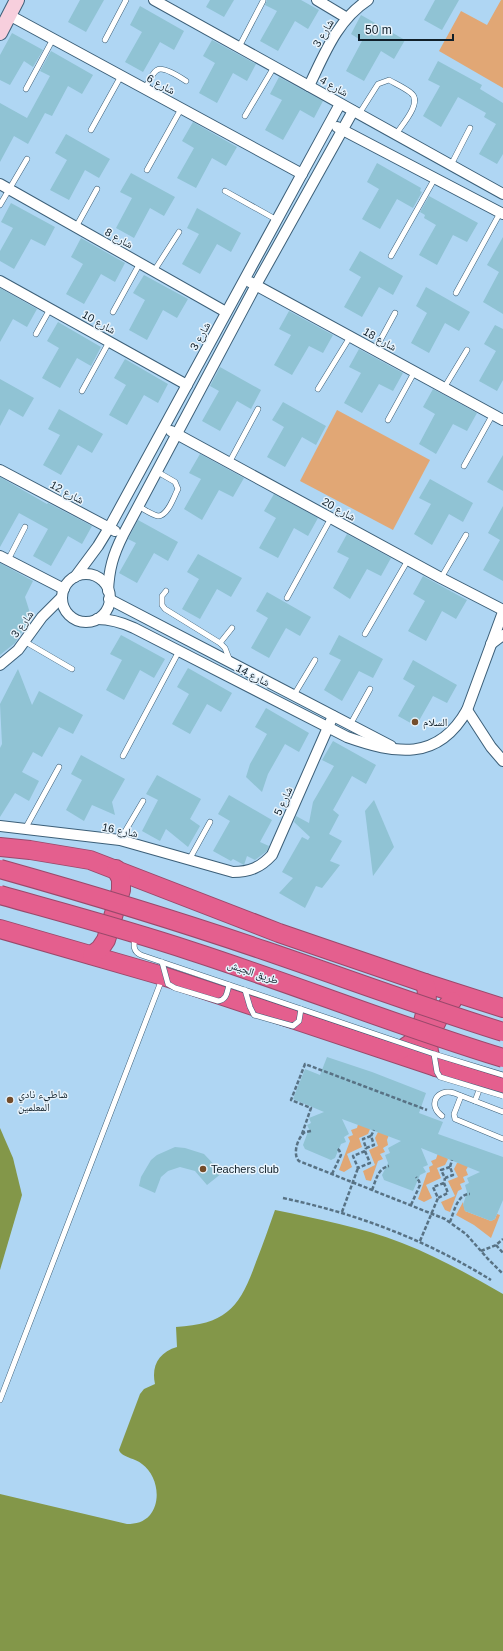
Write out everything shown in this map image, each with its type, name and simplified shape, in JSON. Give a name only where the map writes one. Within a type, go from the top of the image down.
[{"type":"highway","points":[[0,847],[30,850],[90,860],[279,932],[425,983],[503,1008]]},
{"type":"highway","points":[[0,869],[80,892],[258,949],[395,997],[503,1032]]},
{"type":"highway","points":[[92,954],[100,949],[106,940],[122,890],[121,879],[116,869]]},
{"type":"highway","name":"طريق الجيش","points":[[0,895],[135,933],[240,967],[422,1032],[503,1058]]},
{"type":"highway","points":[[0,929],[92,954],[162,969],[393,1052],[435,1061],[483,1082],[503,1088]]},
{"type":"highway","points":[[393,1052],[410,1044],[417,1035],[427,1003],[425,983]]},
{"type":"highway","points":[[435,1061],[431,1059],[428,1049],[430,1034],[440,1014],[447,1005],[455,999],[465,996]]},
{"type":"street","points":[[0,33],[17,0]]},
{"type":"street","name":"شارع 4","points":[[154,0],[503,194]]},
{"type":"street","points":[[317,0],[348,18]]},
{"type":"street","name":"شارع 3","points":[[308,86],[335,33],[361,5],[368,0]]},
{"type":"street","name":"شارع 6","points":[[9,15],[302,174]]},
{"type":"street","name":"شارع 3","points":[[74,577],[94,552],[109,528],[340,104]]},
{"type":"street","points":[[109,595],[104,583],[98,578],[82,574],[74,577],[68,582],[63,593],[63,605],[67,613],[73,618],[89,622],[97,619],[105,610],[109,595],[109,572],[113,555],[123,535],[256,285],[343,130],[356,112]]},
{"type":"street","points":[[330,123],[502,213]]},
{"type":"street","name":"شارع 8","points":[[0,184],[226,312]]},
{"type":"street","points":[[286,203],[298,209]]},
{"type":"street","name":"شارع 18","points":[[244,279],[503,420]]},
{"type":"street","name":"شارع 10","points":[[0,282],[187,384]]},
{"type":"street","name":"شارع 20","points":[[164,427],[503,611]]},
{"type":"street","name":"شارع 12","points":[[0,470],[123,535]]},
{"type":"street","points":[[4,558],[63,593]]},
{"type":"street","name":"شارع 3","points":[[0,665],[14,654],[42,617],[63,593]]},
{"type":"street","name":"شارع 14","points":[[109,595],[230,662],[400,751]]},
{"type":"street","name":"شارع 14","points":[[97,619],[110,619],[122,622],[347,737],[372,746],[400,751],[417,750],[432,746],[454,729],[467,710],[503,611]]},
{"type":"street","points":[[491,644],[503,635]]},
{"type":"street","points":[[467,710],[503,761]]},
{"type":"street","name":"شارع 5","points":[[233,872],[244,872],[255,869],[265,863],[272,855],[333,716]]},
{"type":"street","name":"شارع 16","points":[[0,826],[120,840],[233,872]]},
{"type":"lane","points":[[105,40],[126,0]]},
{"type":"lane","points":[[239,47],[263,2]]},
{"type":"lane","points":[[26,89],[53,39]]},
{"type":"lane","points":[[245,116],[274,67]]},
{"type":"lane","points":[[144,89],[155,71],[159,69],[164,69],[186,80]]},
{"type":"lane","points":[[91,130],[121,76]]},
{"type":"lane","points":[[356,112],[378,84],[389,80],[412,93],[415,99],[415,106],[396,134]]},
{"type":"lane","points":[[147,170],[181,109]]},
{"type":"lane","points":[[451,165],[470,128]]},
{"type":"lane","points":[[0,205],[27,159]]},
{"type":"lane","points":[[391,256],[436,178]]},
{"type":"lane","points":[[76,227],[97,189]]},
{"type":"lane","points":[[225,191],[277,220]]},
{"type":"lane","points":[[456,293],[502,213]]},
{"type":"lane","points":[[154,271],[179,232]]},
{"type":"lane","points":[[113,312],[140,263]]},
{"type":"lane","points":[[36,334],[50,309]]},
{"type":"lane","points":[[375,350],[395,313]]},
{"type":"lane","points":[[318,389],[350,337]]},
{"type":"lane","points":[[82,391],[109,342]]},
{"type":"lane","points":[[444,388],[467,350]]},
{"type":"lane","points":[[388,420],[414,372]]},
{"type":"lane","points":[[229,462],[258,409]]},
{"type":"lane","points":[[464,466],[493,414]]},
{"type":"lane","points":[[138,506],[156,516],[162,515],[166,511],[178,489],[175,482],[156,471]]},
{"type":"lane","points":[[287,598],[331,518]]},
{"type":"lane","points":[[4,558],[25,527]]},
{"type":"lane","points":[[441,578],[466,535]]},
{"type":"lane","points":[[365,634],[408,560]]},
{"type":"lane","points":[[166,591],[162,596],[162,605],[168,612],[220,643],[229,655],[230,662]]},
{"type":"lane","points":[[220,643],[232,628]]},
{"type":"lane","points":[[24,641],[72,669]]},
{"type":"lane","points":[[123,756],[179,651]]},
{"type":"lane","points":[[294,695],[315,660]]},
{"type":"lane","points":[[350,724],[370,688]]},
{"type":"lane","points":[[25,828],[59,767]]},
{"type":"lane","points":[[120,840],[143,801]]},
{"type":"lane","points":[[189,860],[210,822]]},
{"type":"lane","points":[[135,933],[134,946],[136,952],[162,969],[245,990],[301,1009],[435,1061],[503,1075]]},
{"type":"lane","points":[[162,969],[168,984],[175,988],[218,1001],[224,999],[229,985]]},
{"type":"lane","points":[[0,1400],[162,969]]},
{"type":"lane","points":[[245,990],[251,1010],[257,1016],[293,1026],[299,1021],[301,1009]]},
{"type":"lane","points":[[435,1061],[440,1077],[503,1096]]},
{"type":"lane","points":[[475,1101],[483,1082]]},
{"type":"lane","points":[[442,1116],[436,1110],[436,1098],[446,1092],[503,1112]]},
{"type":"lane","points":[[461,1096],[454,1114],[455,1119],[503,1139]]},
{"type":"path","points":[[427,1110],[306,1064],[291,1100],[311,1108],[295,1152],[297,1159],[450,1222],[466,1234],[480,1251],[503,1274]]},
{"type":"path","points":[[342,1212],[358,1168],[370,1163],[363,1139],[371,1136],[374,1130]]},
{"type":"path","points":[[302,1134],[311,1131]]},
{"type":"path","points":[[358,1168],[353,1156],[374,1145],[371,1136]]},
{"type":"path","points":[[332,1174],[341,1155],[339,1150],[336,1148]]},
{"type":"path","points":[[444,1178],[453,1175],[450,1167],[452,1160]]},
{"type":"path","points":[[372,1190],[380,1170],[389,1166]]},
{"type":"path","points":[[420,1241],[438,1198],[448,1193],[441,1170],[450,1167]]},
{"type":"path","points":[[411,1205],[420,1185],[419,1180],[416,1177]]},
{"type":"path","points":[[438,1198],[433,1187],[444,1183]]},
{"type":"path","points":[[450,1222],[460,1198],[470,1194]]},
{"type":"path","points":[[283,1198],[342,1212],[381,1225],[420,1241],[491,1280]]},
{"type":"path","points":[[480,1251],[496,1245],[503,1239]]},
{"type":"path","points":[[496,1245],[503,1253]]},
{"type":"shaded area","points":[[501,0],[503,0],[503,88],[439,51],[461,11],[487,25]]},
{"type":"shaded area","points":[[337,410],[430,460],[393,530],[300,481]]},
{"type":"shaded area","points":[[359,1120],[370,1129],[368,1134],[359,1138],[362,1147],[347,1154],[352,1167],[344,1172],[339,1170],[350,1141],[348,1137],[353,1135],[351,1130],[357,1128]]},
{"type":"shaded area","points":[[0,1128],[13,1158],[22,1195],[0,1270]]},
{"type":"shaded area","points":[[378,1132],[390,1132],[387,1140],[388,1145],[383,1148],[385,1152],[380,1154],[383,1159],[378,1161],[371,1181],[366,1180],[363,1171],[375,1165],[369,1150],[378,1146],[375,1138]]},
{"type":"shaded area","points":[[439,1150],[448,1159],[445,1165],[437,1168],[441,1178],[426,1185],[432,1198],[424,1202],[418,1199],[427,1173],[430,1172],[429,1167],[433,1165],[431,1161],[436,1159]]},
{"type":"shaded area","points":[[457,1163],[470,1163],[466,1170],[468,1175],[463,1177],[465,1182],[460,1184],[462,1189],[458,1191],[450,1212],[445,1210],[441,1202],[455,1196],[448,1181],[458,1177],[454,1169]]},
{"type":"shaded area","points":[[463,1202],[465,1211],[491,1221],[495,1219],[497,1214],[500,1215],[491,1238],[474,1225],[456,1215]]},
{"type":"shaded area","points":[[275,1210],[323,1220],[387,1237],[441,1260],[503,1294],[503,1651],[0,1651],[0,1494],[127,1524],[140,1522],[150,1515],[154,1509],[157,1495],[151,1474],[139,1462],[123,1455],[119,1450],[140,1394],[144,1389],[155,1384],[155,1366],[161,1356],[165,1352],[177,1347],[176,1327],[208,1322],[220,1317],[237,1302],[250,1278]]},
{"type":"building","points":[[80,0],[104,0],[86,32],[68,22]]},
{"type":"building","points":[[210,0],[234,0],[224,17],[206,7]]},
{"type":"building","points":[[267,0],[301,0],[319,10],[308,29],[295,21],[278,51],[260,41],[277,11],[265,5]]},
{"type":"building","points":[[435,0],[459,0],[442,30],[424,20]]},
{"type":"building","points":[[140,6],[184,31],[174,50],[160,42],[143,72],[125,62],[142,32],[130,25]]},
{"type":"building","points":[[361,15],[405,40],[394,59],[381,51],[364,81],[346,71],[362,41],[351,34]]},
{"type":"building","points":[[12,33],[43,50],[33,67],[24,61],[10,85],[0,80],[0,55]]},
{"type":"building","points":[[212,40],[256,64],[247,81],[233,73],[217,103],[199,93],[215,63],[203,56]]},
{"type":"building","points":[[51,51],[93,75],[82,94],[68,86],[52,116],[45,113],[28,144],[14,136],[0,162],[0,103],[27,118],[50,76],[40,71]]},
{"type":"building","points":[[438,61],[482,85],[480,89],[503,103],[503,154],[497,164],[479,154],[496,124],[484,117],[486,113],[458,97],[441,127],[423,116],[440,86],[428,80]]},
{"type":"building","points":[[279,77],[323,101],[314,118],[300,110],[283,140],[265,130],[282,100],[270,94]]},
{"type":"building","points":[[193,122],[237,147],[226,166],[212,158],[196,188],[177,178],[194,148],[182,141]]},
{"type":"building","points":[[66,134],[110,159],[99,178],[85,170],[69,200],[50,190],[67,160],[55,153]]},
{"type":"building","points":[[377,163],[421,188],[420,191],[422,192],[413,208],[397,199],[380,229],[362,219],[379,189],[367,182]]},
{"type":"building","points":[[131,173],[175,197],[164,216],[150,208],[134,238],[116,228],[132,198],[120,192]]},
{"type":"building","points":[[429,196],[478,223],[467,242],[453,235],[437,265],[419,255],[436,225],[424,218],[425,215],[420,212]]},
{"type":"building","points":[[11,203],[55,227],[45,246],[31,239],[14,269],[0,261],[0,251],[13,228],[1,222]]},
{"type":"building","points":[[197,208],[241,233],[231,252],[217,244],[200,274],[182,264],[199,234],[187,228]]},
{"type":"building","points":[[503,237],[503,314],[483,302],[499,272],[487,265]]},
{"type":"building","points":[[81,238],[125,263],[115,282],[101,274],[84,304],[66,294],[83,264],[71,257]]},
{"type":"building","points":[[360,251],[403,276],[393,295],[379,287],[362,317],[344,307],[361,277],[349,270]]},
{"type":"building","points":[[144,275],[188,299],[177,318],[163,310],[147,340],[129,330],[145,300],[133,293]]},
{"type":"building","points":[[426,287],[470,312],[459,331],[445,323],[429,353],[411,343],[427,313],[416,306]]},
{"type":"building","points":[[0,288],[37,309],[27,327],[13,319],[0,342]]},
{"type":"building","points":[[289,311],[333,335],[323,353],[309,346],[292,375],[274,365],[291,335],[279,329]]},
{"type":"building","points":[[58,322],[101,347],[91,366],[77,358],[60,388],[42,378],[59,348],[47,341]]},
{"type":"building","points":[[495,325],[503,329],[503,380],[497,391],[479,381],[496,351],[484,344]]},
{"type":"building","points":[[359,349],[403,373],[393,391],[379,384],[362,413],[344,403],[361,373],[349,367]]},
{"type":"building","points":[[125,359],[168,384],[158,403],[144,395],[127,425],[109,415],[126,385],[114,378]]},
{"type":"building","points":[[220,367],[261,390],[251,409],[237,401],[220,431],[202,421],[219,391],[210,386]]},
{"type":"building","points":[[0,379],[34,398],[23,417],[9,409],[0,426]]},
{"type":"building","points":[[433,389],[477,413],[467,431],[453,424],[436,454],[419,444],[435,414],[423,407]]},
{"type":"building","points":[[283,402],[326,426],[316,445],[302,437],[285,467],[267,457],[284,427],[272,420]]},
{"type":"building","points":[[59,409],[103,434],[92,453],[78,445],[61,475],[43,465],[60,435],[48,429]]},
{"type":"building","points":[[200,454],[244,478],[233,497],[219,490],[202,520],[184,509],[201,479],[189,473]]},
{"type":"building","points":[[503,455],[503,491],[487,482]]},
{"type":"building","points":[[0,477],[47,504],[48,503],[92,526],[82,544],[68,536],[51,566],[33,556],[48,529],[19,513],[0,547]]},
{"type":"building","points":[[430,479],[473,503],[463,522],[449,514],[432,545],[414,534],[431,504],[419,498]]},
{"type":"building","points":[[274,494],[318,518],[308,536],[294,528],[278,558],[259,548],[276,518],[264,511]]},
{"type":"building","points":[[503,506],[503,581],[483,570],[500,540],[488,533]]},
{"type":"building","points":[[138,520],[178,542],[168,561],[154,553],[137,583],[119,573],[136,543],[128,539]]},
{"type":"building","points":[[347,534],[391,558],[381,576],[367,569],[350,599],[333,588],[349,558],[337,552]]},
{"type":"building","points":[[198,554],[242,578],[231,597],[217,589],[200,619],[182,609],[199,579],[187,572]]},
{"type":"building","points":[[0,563],[33,581],[25,597],[30,613],[25,627],[15,643],[0,655]]},
{"type":"building","points":[[423,576],[467,600],[456,619],[442,611],[426,641],[408,631],[425,601],[413,594]]},
{"type":"building","points":[[267,592],[311,617],[300,636],[286,628],[269,658],[251,648],[268,618],[256,611]]},
{"type":"building","points":[[121,635],[165,659],[154,678],[140,670],[124,700],[106,690],[122,660],[110,654]]},
{"type":"building","points":[[339,635],[383,659],[373,678],[359,671],[342,701],[324,690],[341,660],[329,654]]},
{"type":"building","points":[[413,660],[457,685],[447,703],[433,696],[416,726],[398,716],[415,686],[403,679]]},
{"type":"building","points":[[188,668],[232,693],[221,712],[207,704],[190,734],[172,724],[189,694],[177,687]]},
{"type":"building","points":[[18,669],[32,705],[39,691],[83,715],[73,734],[59,727],[42,757],[33,752],[22,772],[39,781],[29,801],[15,793],[0,817],[0,748],[2,744],[0,704]]},
{"type":"building","points":[[266,708],[309,733],[299,752],[285,744],[268,774],[262,792],[246,777],[250,764],[267,734],[255,727]]},
{"type":"building","points":[[333,741],[376,765],[366,784],[352,776],[333,810],[339,815],[329,834],[342,841],[330,861],[340,865],[322,888],[316,886],[305,908],[279,893],[293,878],[282,872],[302,837],[308,840],[310,837],[294,822],[296,816],[309,823],[313,802],[334,766],[322,760]]},
{"type":"building","points":[[81,755],[125,779],[112,802],[115,815],[92,805],[84,821],[66,810],[82,780],[71,774]]},
{"type":"building","points":[[157,775],[201,799],[190,819],[200,826],[188,847],[166,829],[160,841],[142,831],[158,800],[146,794]]},
{"type":"building","points":[[229,795],[272,820],[260,842],[269,846],[267,851],[255,860],[247,856],[244,865],[233,859],[231,861],[213,851],[230,821],[218,814]]},
{"type":"building","points":[[374,800],[394,847],[373,876],[365,811]]},
{"type":"building","points":[[327,1057],[372,1072],[426,1093],[419,1113],[443,1122],[438,1134],[503,1157],[503,1200],[495,1219],[491,1221],[465,1211],[463,1205],[467,1192],[465,1185],[469,1183],[467,1178],[480,1172],[421,1148],[428,1165],[423,1167],[426,1172],[420,1175],[413,1191],[384,1180],[382,1175],[388,1163],[385,1155],[390,1153],[388,1148],[401,1141],[342,1119],[349,1134],[344,1137],[346,1142],[341,1144],[335,1158],[331,1160],[305,1149],[303,1145],[309,1129],[307,1125],[311,1123],[309,1118],[324,1112],[293,1099],[305,1069],[320,1075]]},
{"type":"building","name":"Teachers club","points":[[175,1147],[185,1148],[204,1154],[222,1173],[207,1185],[195,1171],[180,1167],[168,1171],[161,1177],[155,1193],[139,1186],[141,1177],[151,1160],[157,1155]]},
{"type":"place","name":"السلام","points":[[415,722]]},
{"type":"place","name":"شاطيء نادي المعلمين","points":[[10,1100]]},
{"type":"place","name":"Teachers club","points":[[203,1169]]}]
